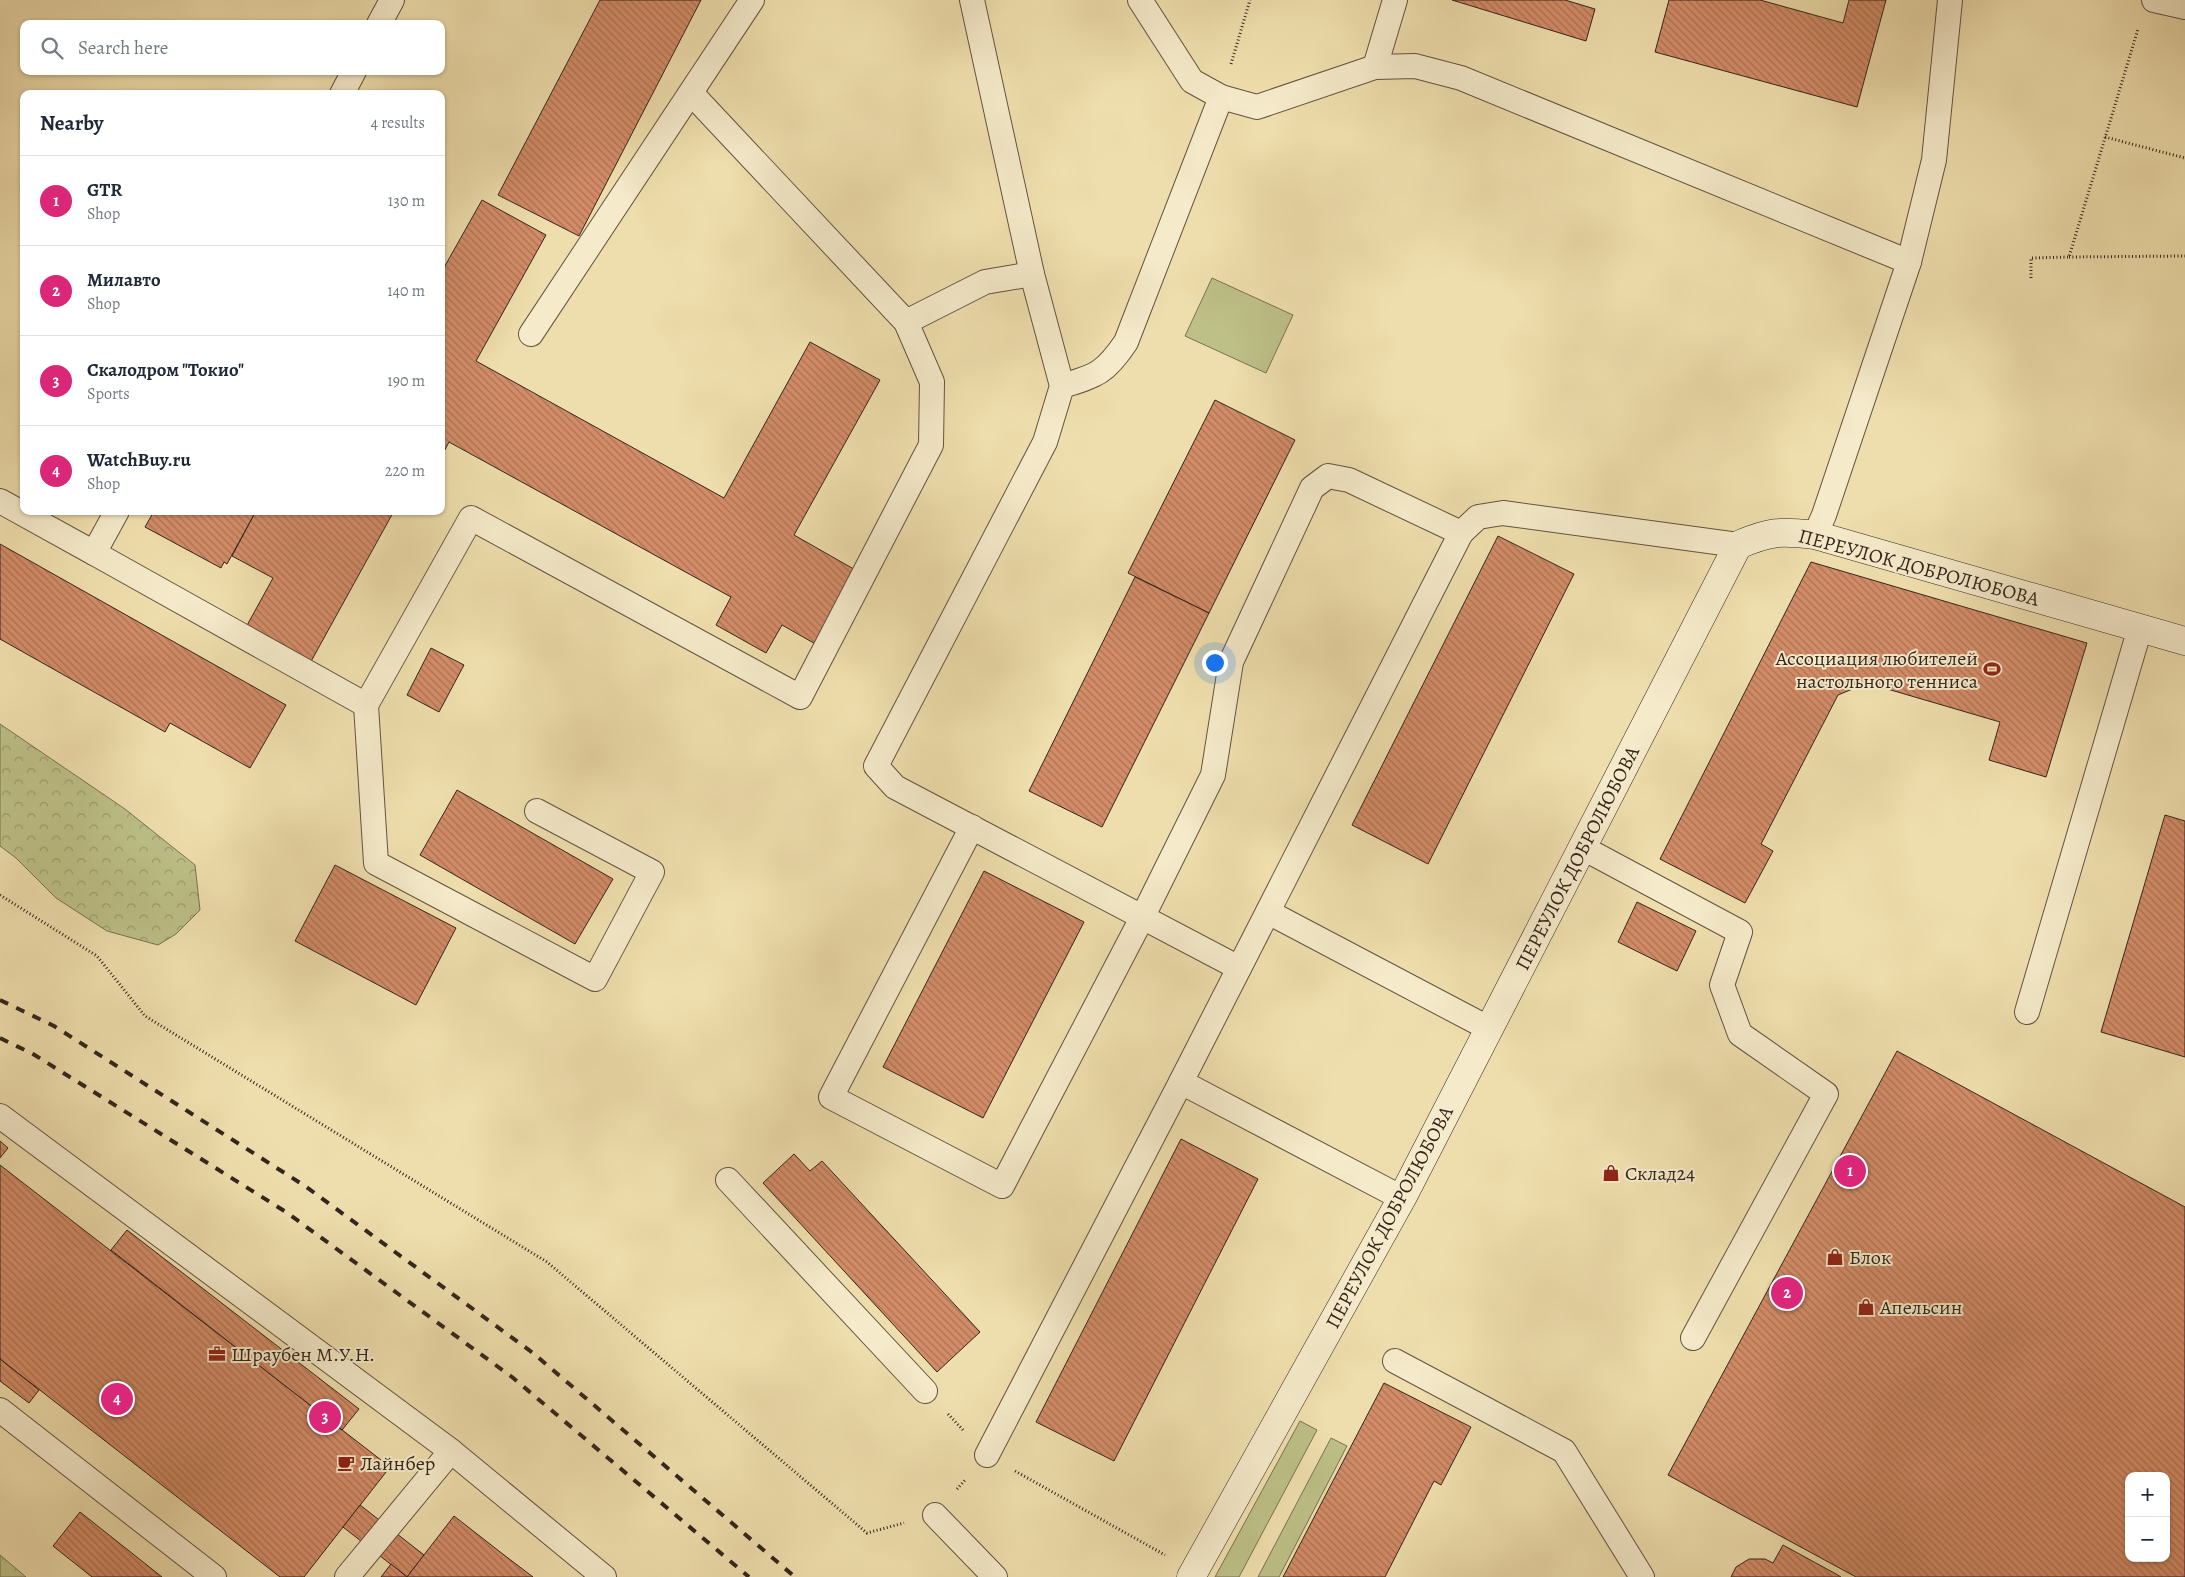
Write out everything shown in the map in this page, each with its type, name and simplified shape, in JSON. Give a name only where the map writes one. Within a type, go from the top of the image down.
[{"type":"street","name":"ПЕРЕУЛОК ДОБРОЛЮБОВА","points":[[1182,1568],[1402,1198],[1738,545],[1762,535],[1784,531],[1815,535],[2185,641]]},
{"type":"lane","points":[[381,20],[392,0]]},
{"type":"lane","points":[[531,334],[752,0]]},
{"type":"lane","points":[[972,0],[1032,274],[1062,386],[1045,442],[876,766],[895,787],[1239,968]]},
{"type":"lane","points":[[1140,0],[1192,81],[1221,98],[1257,107],[1375,67],[1415,66],[1460,78],[1909,262]]},
{"type":"lane","points":[[1375,67],[1395,0]]},
{"type":"lane","points":[[1815,535],[1909,262],[1934,160],[1950,0]]},
{"type":"lane","points":[[2154,0],[2185,7]]},
{"type":"lane","points":[[344,90],[352,75]]},
{"type":"lane","points":[[537,811],[652,872],[595,979],[376,863],[366,705],[471,518],[800,697],[931,445],[932,382],[906,322],[691,93]]},
{"type":"lane","points":[[1062,386],[1088,379],[1111,364],[1126,342],[1221,98]]},
{"type":"lane","points":[[906,322],[985,282],[1032,274]]},
{"type":"lane","points":[[972,827],[831,1097],[1002,1186],[1143,916],[1213,775],[1231,662],[1312,488],[1328,476],[1349,480],[1461,533]]},
{"type":"lane","points":[[0,501],[20,512]]},
{"type":"lane","points":[[986,1455],[1181,1082],[1461,533],[1478,517],[1503,513],[1738,545]]},
{"type":"lane","points":[[25,515],[366,705]]},
{"type":"lane","points":[[94,553],[115,515]]},
{"type":"lane","points":[[2027,1012],[2140,628]]},
{"type":"lane","points":[[1583,848],[1740,932],[1722,985],[1740,1034],[1826,1094],[1693,1338]]},
{"type":"lane","points":[[1268,912],[1488,1028]]},
{"type":"lane","points":[[1181,1082],[1402,1198]]},
{"type":"lane","points":[[0,1116],[451,1451],[604,1577]]},
{"type":"lane","points":[[728,1180],[925,1390]]},
{"type":"lane","points":[[1396,1361],[1564,1451],[1642,1577]]},
{"type":"lane","points":[[0,1410],[214,1577]]},
{"type":"lane","points":[[347,1577],[451,1451]]},
{"type":"lane","points":[[935,1515],[995,1577]]},
{"type":"path","points":[[1221,98],[1250,0]]},
{"type":"path","points":[[2069,257],[2138,27]]},
{"type":"path","points":[[2105,137],[2185,158]]},
{"type":"path","points":[[2031,278],[2031,258],[2185,256]]},
{"type":"path","points":[[0,895],[97,956],[146,1016],[547,1262],[867,1533],[935,1515]]},
{"type":"path","points":[[986,1455],[1182,1568]]},
{"type":"green space","points":[[1212,278],[1293,315],[1266,373],[1185,336]]},
{"type":"green space","points":[[0,724],[125,809],[195,865],[200,910],[176,934],[158,945],[107,931],[56,898],[16,858],[0,846]]},
{"type":"green space","points":[[1300,1421],[1317,1430],[1239,1577],[1215,1577]]},
{"type":"green space","points":[[1331,1438],[1347,1446],[1279,1577],[1258,1577]]},
{"type":"green space","points":[[0,1555],[26,1577],[0,1577]]},
{"type":"building","points":[[600,0],[701,0],[579,236],[498,195]]},
{"type":"building","points":[[1452,0],[1565,0],[1595,9],[1586,41]]},
{"type":"building","points":[[1669,0],[1760,0],[1843,23],[1849,0],[1886,0],[1857,107],[1655,52]]},
{"type":"building","points":[[482,200],[546,235],[476,361],[724,498],[810,342],[880,380],[794,535],[859,572],[819,646],[782,625],[766,653],[716,625],[731,597],[449,442],[445,450],[445,266]]},
{"type":"building","points":[[1215,400],[1295,440],[1209,613],[1128,573]]},
{"type":"building","points":[[152,515],[254,515],[227,564],[224,562],[221,568],[145,527]]},
{"type":"building","points":[[254,515],[392,515],[309,665],[245,629],[273,578],[232,556]]},
{"type":"building","points":[[1498,536],[1574,574],[1428,864],[1352,825]]},
{"type":"building","points":[[0,544],[286,705],[250,768],[170,723],[165,732],[0,639]]},
{"type":"building","points":[[1811,562],[2087,643],[2046,777],[1989,760],[2000,722],[1867,683],[1838,695],[1761,844],[1773,851],[1745,903],[1660,859]]},
{"type":"building","points":[[1135,577],[1209,613],[1102,827],[1029,791]]},
{"type":"building","points":[[431,648],[464,665],[439,712],[407,695]]},
{"type":"building","points":[[457,790],[613,879],[575,944],[420,855]]},
{"type":"building","points":[[2165,815],[2185,821],[2185,1057],[2101,1032]]},
{"type":"building","points":[[335,865],[456,928],[416,1005],[295,941]]},
{"type":"building","points":[[984,871],[1084,922],[983,1118],[883,1067]]},
{"type":"building","points":[[1637,902],[1696,931],[1677,971],[1618,942]]},
{"type":"building","points":[[1897,1051],[2185,1207],[2185,1577],[1856,1577],[1668,1475]]},
{"type":"building","points":[[1181,1139],[1258,1179],[1114,1461],[1036,1422]]},
{"type":"building","points":[[0,1141],[8,1148],[0,1158]]},
{"type":"building","points":[[794,1154],[810,1171],[822,1161],[980,1332],[937,1372],[763,1183]]},
{"type":"building","points":[[0,1165],[390,1467],[304,1577],[280,1577],[0,1359]]},
{"type":"building","points":[[127,1230],[359,1409],[342,1430],[111,1250]]},
{"type":"building","points":[[0,1359],[39,1390],[29,1403],[0,1381]]},
{"type":"building","points":[[1384,1383],[1471,1427],[1441,1485],[1434,1481],[1385,1577],[1283,1577]]},
{"type":"building","points":[[360,1505],[424,1555],[407,1577],[343,1527]]},
{"type":"building","points":[[80,1512],[162,1577],[92,1577],[53,1546]]},
{"type":"building","points":[[454,1516],[504,1555],[533,1577],[407,1577]]},
{"type":"building","points":[[1783,1545],[1841,1577],[1731,1577],[1736,1567],[1749,1559],[1765,1559],[1773,1563]]},
{"type":"building","points":[[391,1564],[407,1577],[381,1577]]},
{"type":"railway","points":[[0,1000],[54,1026],[305,1186],[533,1353],[795,1577]]},
{"type":"railway","points":[[0,1038],[33,1054],[286,1212],[512,1377],[749,1577]]},
{"type":"place","name":"Ассоциация любителей настольного тенниса","points":[[1992,669]]},
{"type":"place","name":"GTR","points":[[1850,1171]]},
{"type":"place","name":"Склад24","points":[[1611,1173]]},
{"type":"place","name":"Блок","points":[[1835,1257]]},
{"type":"place","name":"Милавто","points":[[1787,1293]]},
{"type":"place","name":"Апельсин","points":[[1866,1307]]},
{"type":"place","name":"Шраубен М.У.Н.","points":[[217,1354]]},
{"type":"place","name":"WatchBuy.ru","points":[[117,1399]]},
{"type":"place","name":"Скалодром \"Токио\"","points":[[325,1417]]},
{"type":"place","name":"Лайнбер","points":[[346,1463]]}]
